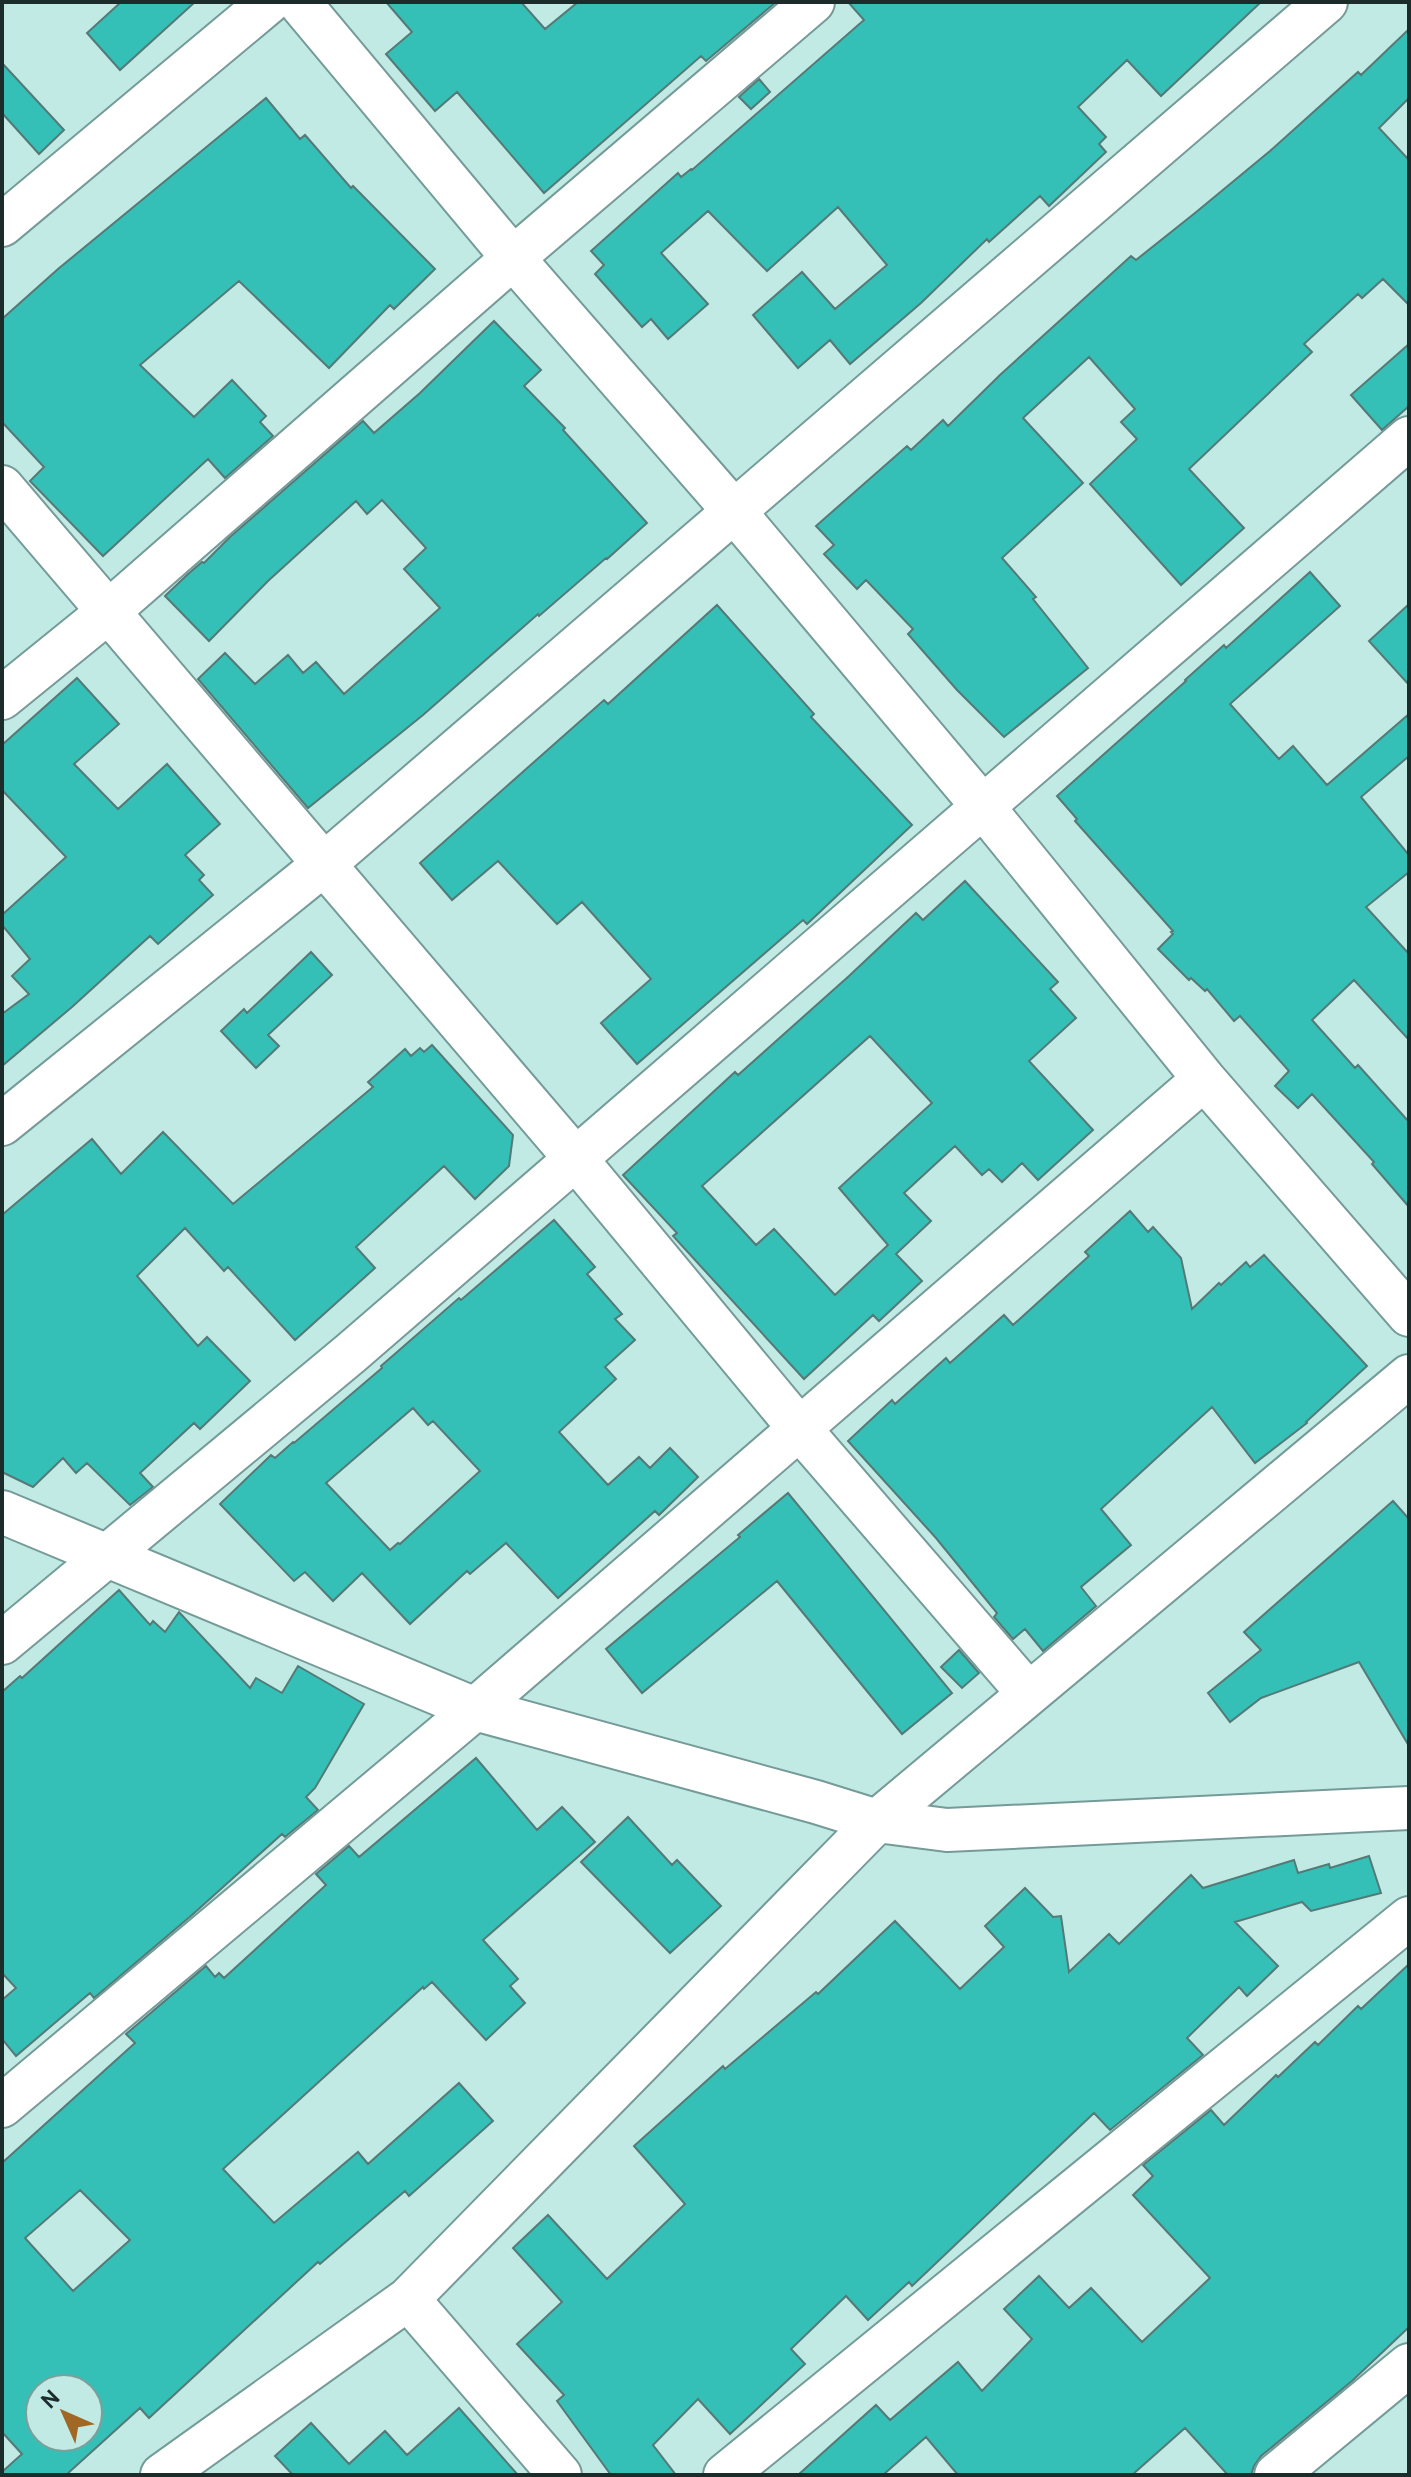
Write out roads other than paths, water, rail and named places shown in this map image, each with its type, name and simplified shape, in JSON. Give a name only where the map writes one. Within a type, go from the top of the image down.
[{"type":"street","points":[[2,225],[269,2]]},
{"type":"street","points":[[299,2],[513,258],[733,510],[984,808],[1204,1079],[1409,1315]]},
{"type":"street","points":[[2,698],[108,612],[513,258],[813,2]]},
{"type":"street","points":[[2,1124],[323,865],[1326,2]]},
{"type":"street","points":[[2,1643],[339,1363],[1409,438]]},
{"type":"street","points":[[2,487],[575,1158],[799,1428],[1028,1693]]},
{"type":"street","points":[[2,2106],[475,1709],[1204,1079]]},
{"type":"street","points":[[162,2475],[408,2299],[877,1821],[1409,1376]]},
{"type":"street","points":[[2,1512],[475,1709],[877,1821],[947,1830],[1409,1808]]},
{"type":"street","points":[[725,2475],[1409,1918]]},
{"type":"street","points":[[408,2299],[560,2475]]},
{"type":"street","points":[[1276,2475],[1409,2365]]}]
